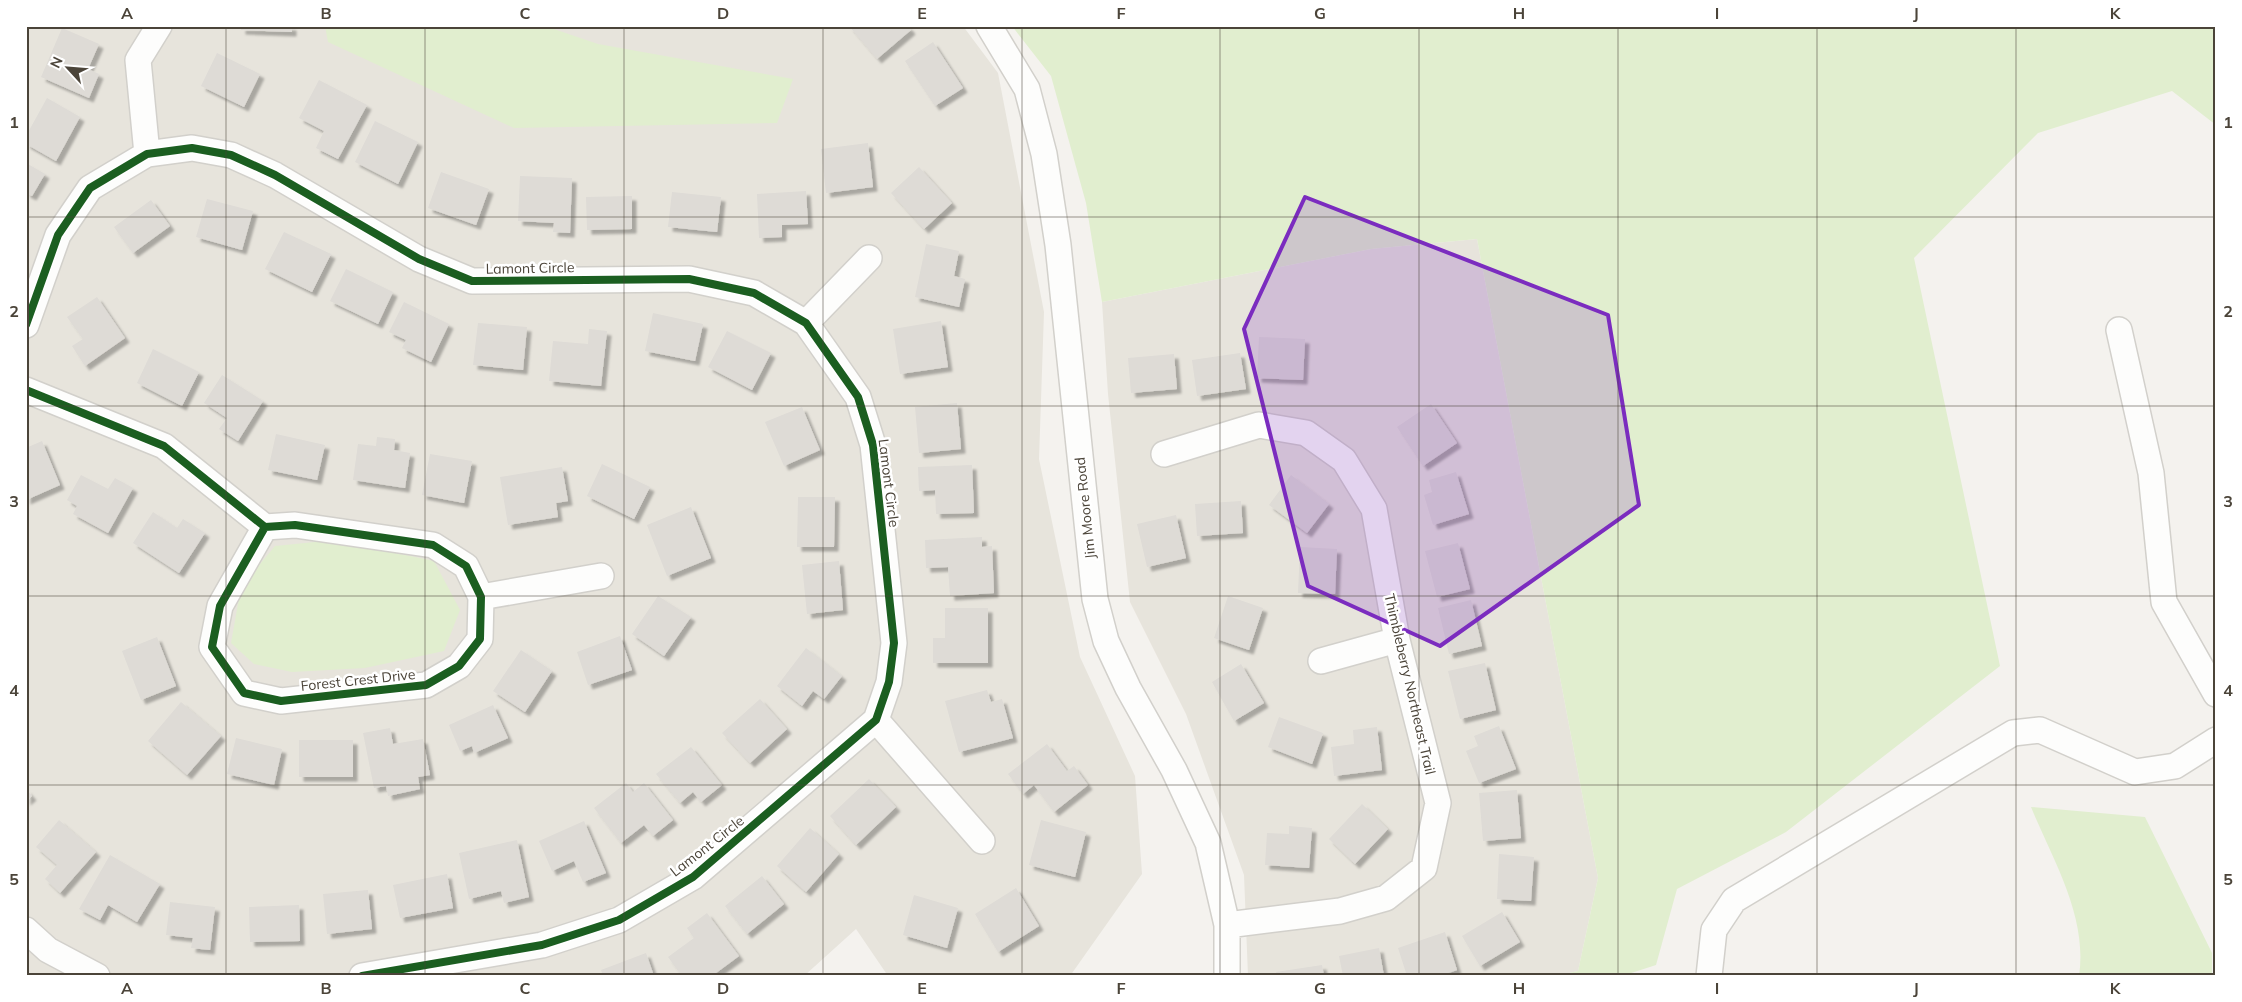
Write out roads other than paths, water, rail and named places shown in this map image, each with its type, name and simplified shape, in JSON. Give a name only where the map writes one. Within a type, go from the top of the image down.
[{"type":"street","points":[[147,154],[138,60],[159,26]]},
{"type":"street","name":"Jim Moore Road","points":[[989,26],[1027,89],[1044,154],[1058,245],[1095,600],[1106,641],[1128,688],[1174,770],[1208,843],[1227,925],[1227,976]]},
{"type":"street","name":"Lamont Circle","points":[[26,325],[58,235],[90,188],[147,154],[192,148],[231,155],[275,175],[420,259],[472,281],[689,279],[754,293],[806,323],[858,397],[873,445],[894,643],[889,682],[876,720],[693,877],[619,920],[542,945],[362,976]]},
{"type":"street","points":[[806,323],[869,258]]},
{"type":"street","points":[[2118,330],[2151,473],[2164,602],[2216,694]]},
{"type":"street","points":[[26,390],[164,446],[264,527]]},
{"type":"street","name":"Thimbleberry Northeast Trail","points":[[1164,454],[1259,425],[1306,433],[1344,460],[1374,509],[1397,640],[1438,802],[1424,868],[1386,898],[1340,912],[1227,925]]},
{"type":"street","name":"Forest Crest Drive","points":[[295,525],[432,545],[466,566],[481,598],[480,639],[459,666],[426,685],[281,701],[244,694],[212,647],[220,606],[264,527],[295,525]]},
{"type":"street","points":[[481,598],[601,576]]},
{"type":"street","points":[[1321,661],[1397,640]]},
{"type":"street","points":[[876,720],[982,841]]},
{"type":"street","points":[[1709,976],[1714,930],[1734,900],[2013,733],[2040,730],[2135,772],[2175,766],[2216,740]]},
{"type":"street","points":[[26,930],[48,950],[97,976]]}]
